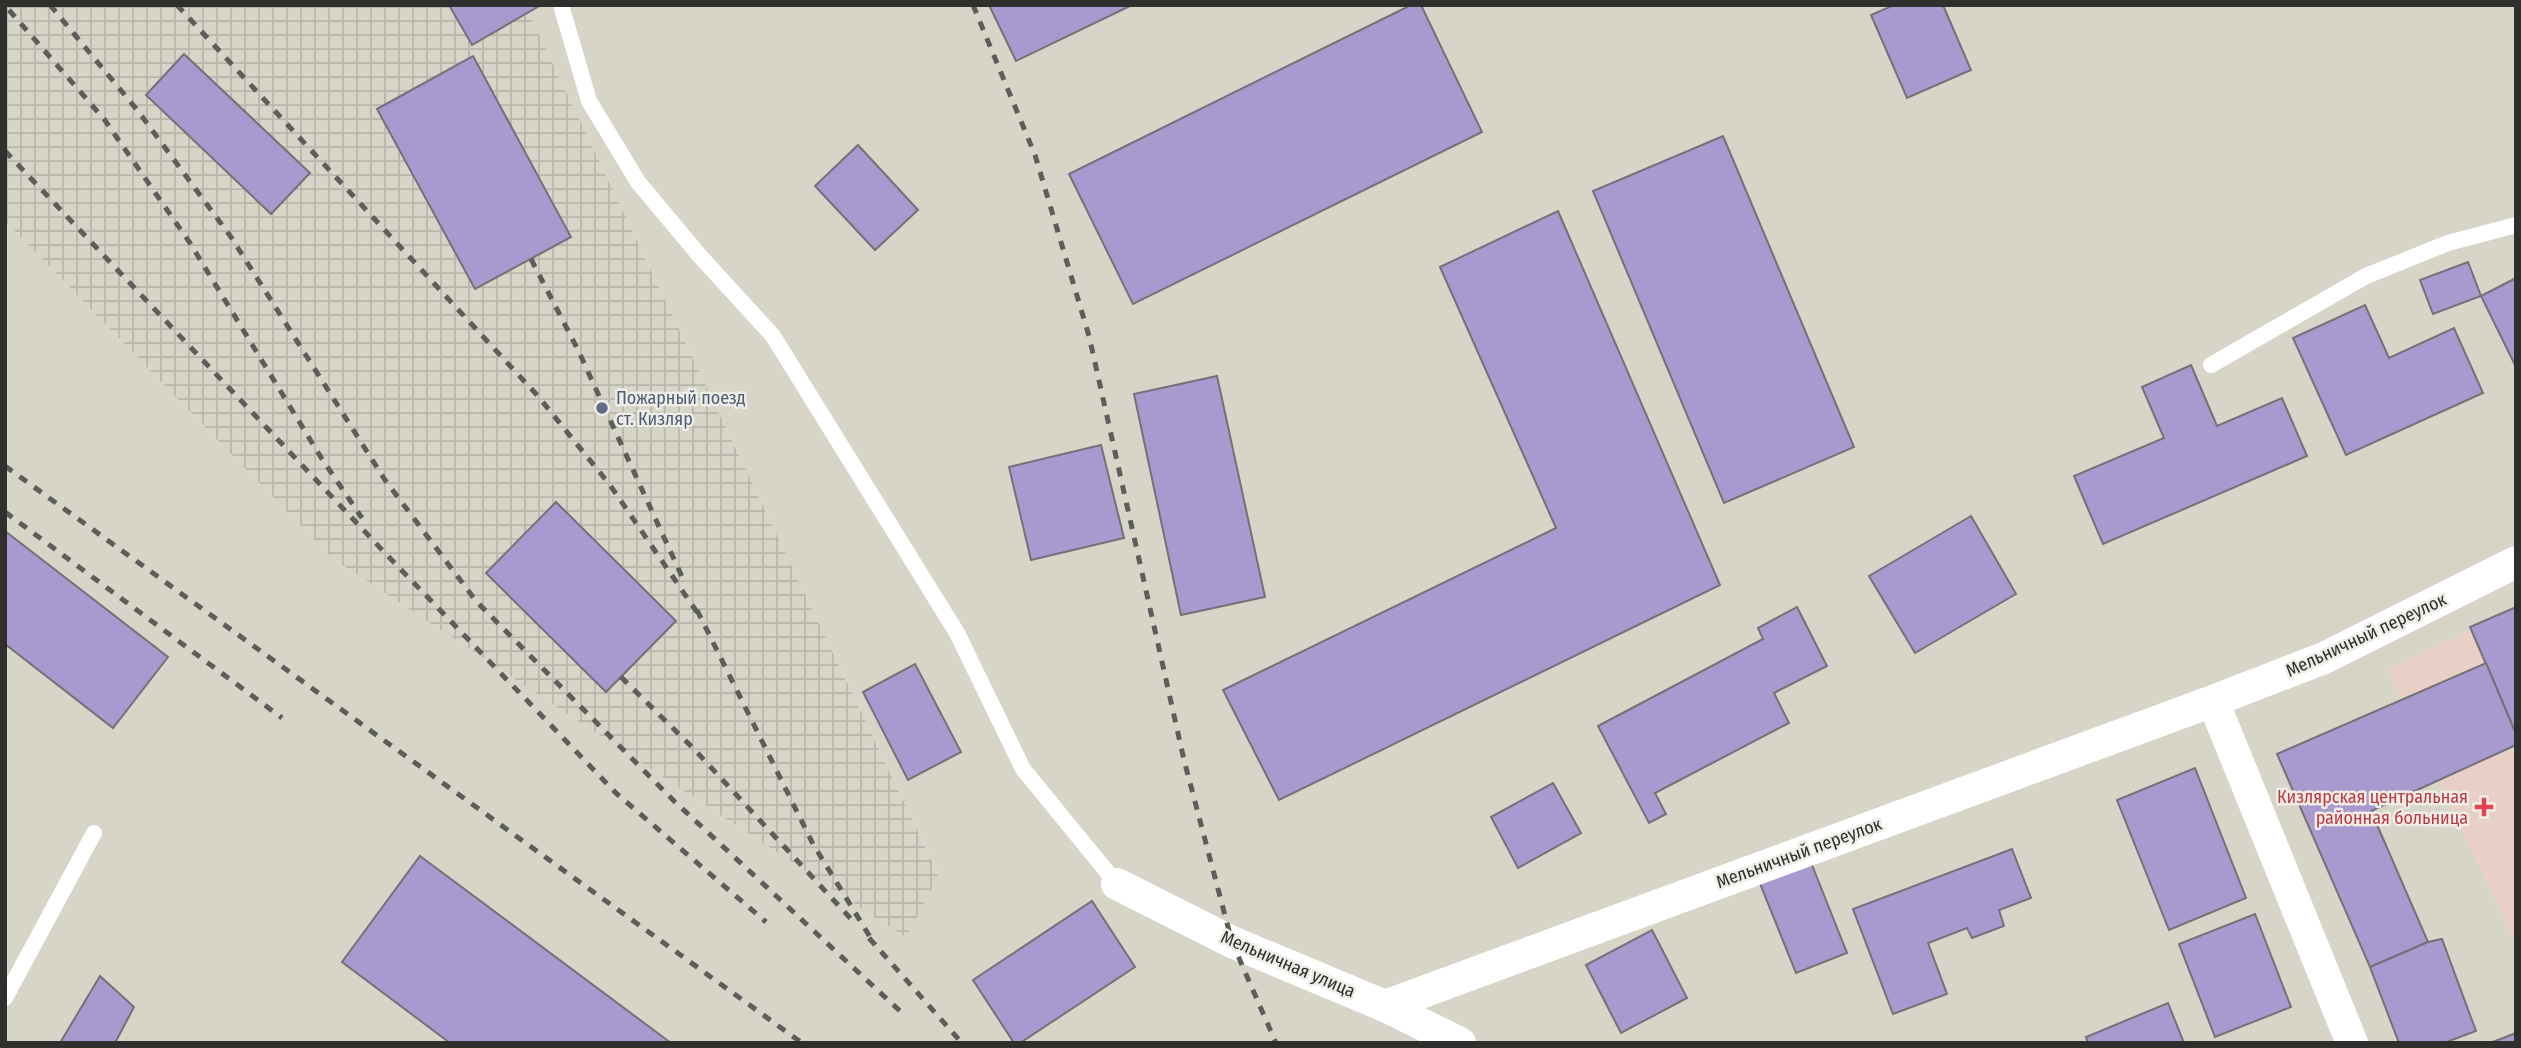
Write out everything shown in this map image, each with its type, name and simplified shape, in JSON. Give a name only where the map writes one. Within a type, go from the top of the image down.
[{"type":"street","name":"Мельничный переулок","points":[[1385,1006],[2324,658],[2516,562]]},
{"type":"street","points":[[2213,701],[2352,1043]]},
{"type":"street","name":"Мельничная улица","points":[[1117,884],[1232,942],[1385,1006],[1460,1043]]},
{"type":"lane","points":[[561,5],[589,102],[638,183],[699,256],[773,336],[957,633],[1023,769],[1117,884]]},
{"type":"lane","points":[[2211,365],[2366,276],[2448,243],[2516,225]]},
{"type":"lane","points":[[5,998],[94,833]]},
{"type":"shaded area","points":[[5,5],[525,5],[939,876],[906,938],[333,559],[5,221]]},
{"type":"shaded area","points":[[525,5],[2516,5],[2516,1043],[5,1043],[5,221],[333,559],[906,938],[939,875]]},
{"type":"shaded area","name":"Кизлярская центральная районная больница","points":[[2516,609],[2516,945],[2387,669]]},
{"type":"building","points":[[449,5],[541,5],[472,45]]},
{"type":"building","points":[[989,5],[1132,5],[1016,61]]},
{"type":"building","points":[[1411,5],[1421,5],[1482,132],[1133,304],[1069,174]]},
{"type":"building","points":[[1894,5],[1943,5],[1971,70],[1907,98],[1871,15]]},
{"type":"building","points":[[184,54],[310,173],[271,214],[146,95]]},
{"type":"building","points":[[473,56],[571,237],[475,289],[377,109]]},
{"type":"building","points":[[1723,136],[1854,447],[1724,503],[1593,191]]},
{"type":"building","points":[[858,145],[918,210],[875,250],[815,186]]},
{"type":"building","points":[[1558,211],[1720,585],[1279,800],[1223,690],[1556,528],[1440,267]]},
{"type":"building","points":[[2468,262],[2481,296],[2433,314],[2420,280]]},
{"type":"building","points":[[2516,278],[2516,367],[2481,296]]},
{"type":"building","points":[[2365,305],[2389,358],[2454,328],[2483,393],[2346,455],[2293,338]]},
{"type":"building","points":[[2191,365],[2217,426],[2282,398],[2307,456],[2103,544],[2074,476],[2164,438],[2142,387]]},
{"type":"building","points":[[1217,376],[1265,597],[1181,615],[1134,394]]},
{"type":"building","points":[[1101,445],[1124,538],[1031,560],[1009,467]]},
{"type":"building","points":[[556,502],[676,621],[606,692],[486,573]]},
{"type":"building","points":[[1971,516],[2016,594],[1915,653],[1869,576]]},
{"type":"building","points":[[5,531],[168,657],[113,728],[5,644]]},
{"type":"building","points":[[1797,607],[1827,666],[1774,693],[1789,723],[1655,793],[1666,814],[1649,823],[1598,726],[1763,639],[1758,628]]},
{"type":"building","points":[[2516,607],[2516,734],[2470,627]]},
{"type":"building","points":[[2486,663],[2516,734],[2516,745],[2371,811],[2428,942],[2370,967],[2277,754]]},
{"type":"building","points":[[915,664],[961,752],[908,780],[863,692]]},
{"type":"building","points":[[2195,768],[2246,898],[2169,930],[2117,800]]},
{"type":"building","points":[[1553,783],[1581,833],[1518,868],[1491,817]]},
{"type":"building","points":[[2012,849],[2031,898],[1999,910],[2004,926],[1972,938],[1967,928],[1928,943],[1947,994],[1893,1014],[1853,909]]},
{"type":"building","points":[[420,856],[671,1043],[450,1043],[342,962]]},
{"type":"building","points":[[1810,860],[1847,953],[1796,973],[1759,881]]},
{"type":"building","points":[[1092,901],[1135,967],[1020,1043],[1014,1043],[973,980]]},
{"type":"building","points":[[2255,914],[2291,1007],[2215,1037],[2179,944]]},
{"type":"building","points":[[1652,930],[1687,998],[1621,1033],[1586,965]]},
{"type":"building","points":[[2442,939],[2476,1031],[2444,1043],[2399,1043],[2370,967],[2428,942]]},
{"type":"building","points":[[100,976],[134,1007],[115,1043],[60,1043]]},
{"type":"building","points":[[2168,1003],[2184,1043],[2088,1043],[2086,1037]]},
{"type":"building","points":[[2516,1033],[2516,1043],[2490,1043]]},
{"type":"railway","points":[[50,5],[138,111],[231,237],[385,480],[476,601],[674,801],[900,1011]]},
{"type":"railway","points":[[177,5],[537,395],[610,485],[701,618]]},
{"type":"railway","points":[[973,5],[1035,155],[1089,336],[1184,760],[1232,942],[1276,1043]]},
{"type":"railway","points":[[9,10],[104,119],[190,243],[322,459],[362,518]]},
{"type":"railway","points":[[5,151],[617,794],[766,922]]},
{"type":"railway","points":[[531,259],[578,350],[684,581]]},
{"type":"railway","points":[[5,466],[802,1043]]},
{"type":"railway","points":[[5,512],[282,718]]},
{"type":"railway","points":[[697,610],[813,844],[875,945]]},
{"type":"railway","points":[[621,677],[694,749],[852,920]]},
{"type":"railway","points":[[869,938],[962,1043]]},
{"type":"place","name":"Пожарный поезд ст. Кизляр","points":[[602,408]]},
{"type":"place","name":"Кизлярская центральная районная больница","points":[[2484,807]]}]
